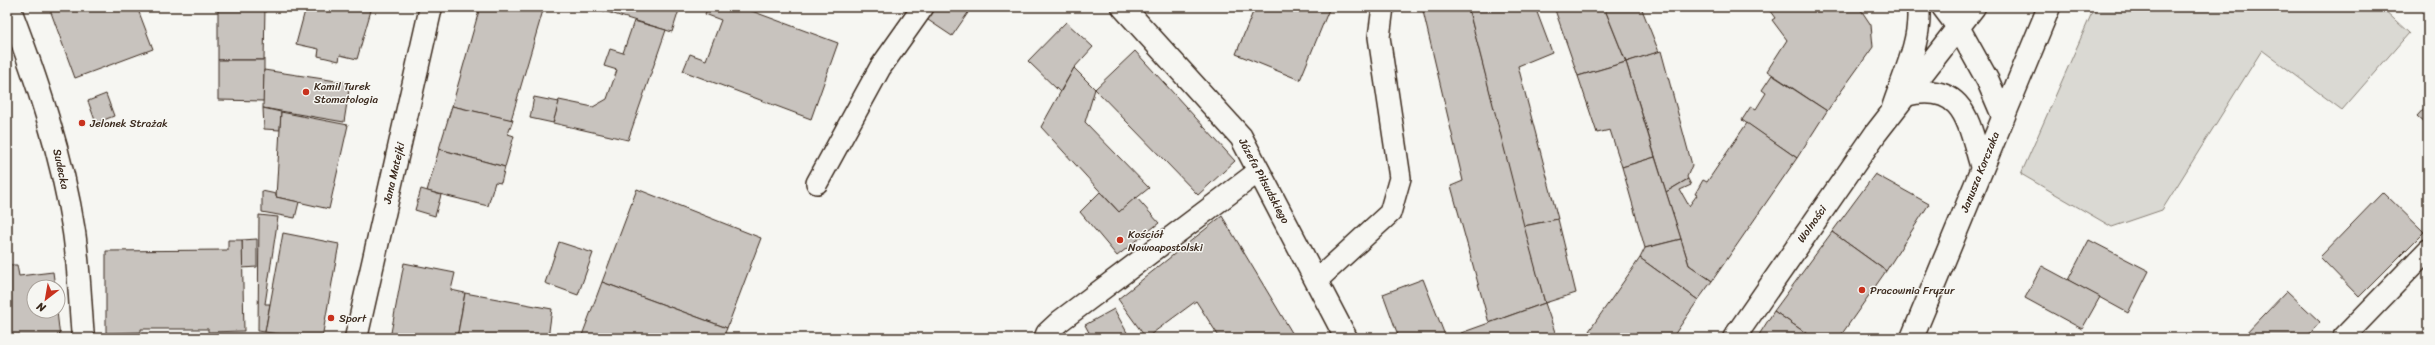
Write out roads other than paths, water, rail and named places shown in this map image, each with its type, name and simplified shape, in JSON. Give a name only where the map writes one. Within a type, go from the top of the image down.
[{"type":"street","name":"Sudecka","points":[[9,7],[47,111],[61,169],[74,232],[83,338]]},
{"type":"street","name":"Jana Matejki","points":[[356,338],[431,7]]},
{"type":"street","name":"Józefa Piłsudskiego","points":[[1123,7],[1241,137],[1346,338]]},
{"type":"street","name":"Wolności","points":[[1898,103],[1920,20],[1918,7]]},
{"type":"street","points":[[1943,7],[1958,27],[1988,81],[2003,116]]},
{"type":"street","name":"Wolności","points":[[1734,338],[1898,103],[1974,7]]},
{"type":"street","name":"Janusza Korczaka","points":[[1912,338],[2049,7]]},
{"type":"street","points":[[1898,103],[1929,91],[1946,94],[1958,104],[1969,125],[1982,168]]},
{"type":"lane","points":[[816,183],[880,68],[924,7]]},
{"type":"lane","points":[[1317,280],[1390,213],[1400,178],[1379,37],[1383,7]]},
{"type":"lane","points":[[1045,338],[1047,333],[1060,321],[1259,171]]},
{"type":"lane","points":[[2344,338],[2428,250]]},
{"type":"place","name":"Kamil Turek Stomatologia","points":[[306,92]]},
{"type":"place","name":"Jelonek Strażak","points":[[82,123]]},
{"type":"place","name":"Kościół Nowoapostolski","points":[[1120,240]]},
{"type":"place","name":"Pracownia Fryzur","points":[[1862,290]]},
{"type":"place","name":"Sport","points":[[331,318]]}]
